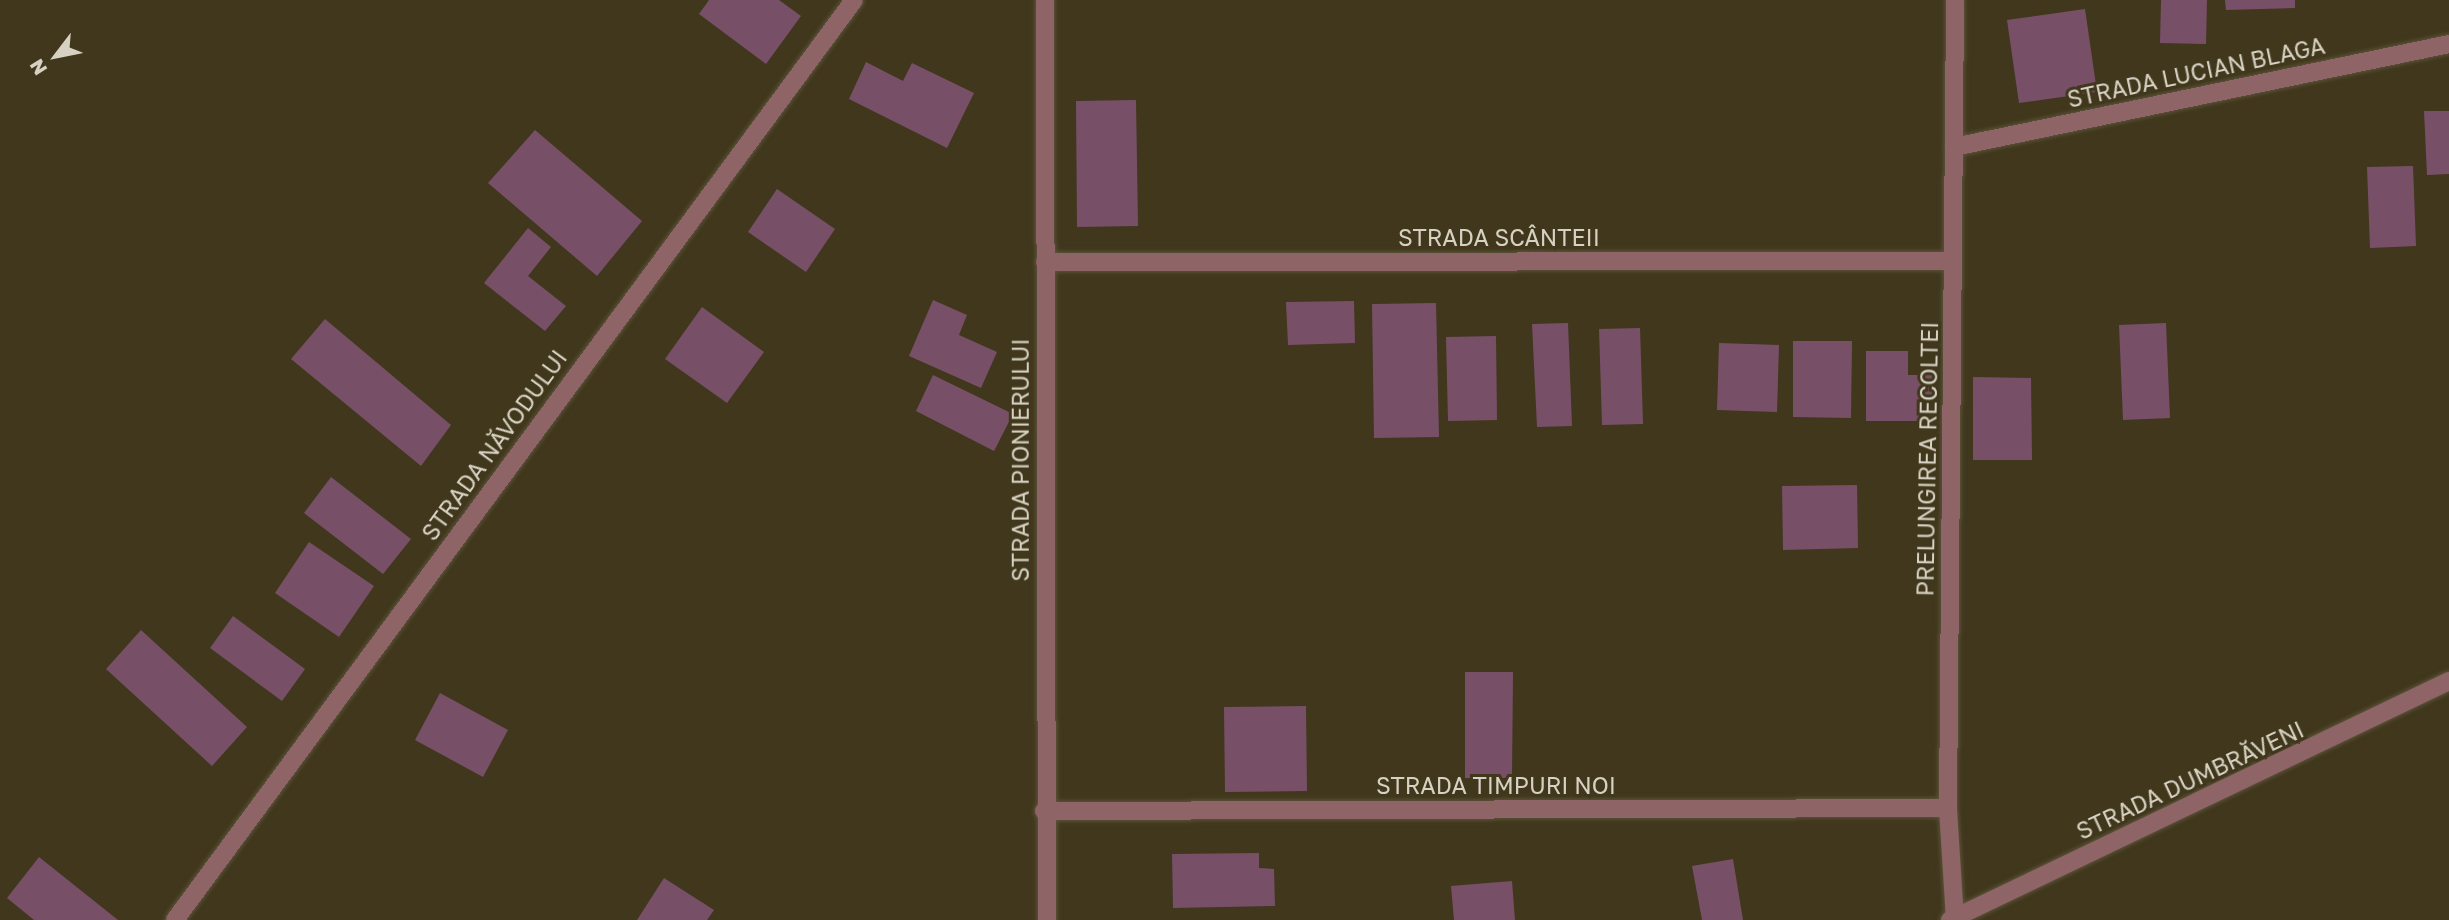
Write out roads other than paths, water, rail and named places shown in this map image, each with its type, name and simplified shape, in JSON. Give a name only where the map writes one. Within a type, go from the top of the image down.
[{"type":"street","name":"STRADA NĂVODULUI","points":[[174,920],[854,0]]},
{"type":"street","name":"STRADA PIONIERULUI","points":[[1045,0],[1044,811],[1047,920]]},
{"type":"street","name":"PRELUNGIREA RECOLTEI","points":[[1953,919],[1948,808],[1955,0]]},
{"type":"street","name":"STRADA LUCIAN BLAGA","points":[[1954,147],[2449,44]]},
{"type":"street","name":"STRADA SCÂNTEII","points":[[1045,262],[1953,261]]},
{"type":"street","name":"STRADA DUMBRĂVENI","points":[[1953,919],[2449,681]]},
{"type":"street","name":"STRADA TIMPURI NOI","points":[[1044,811],[1948,808]]}]
